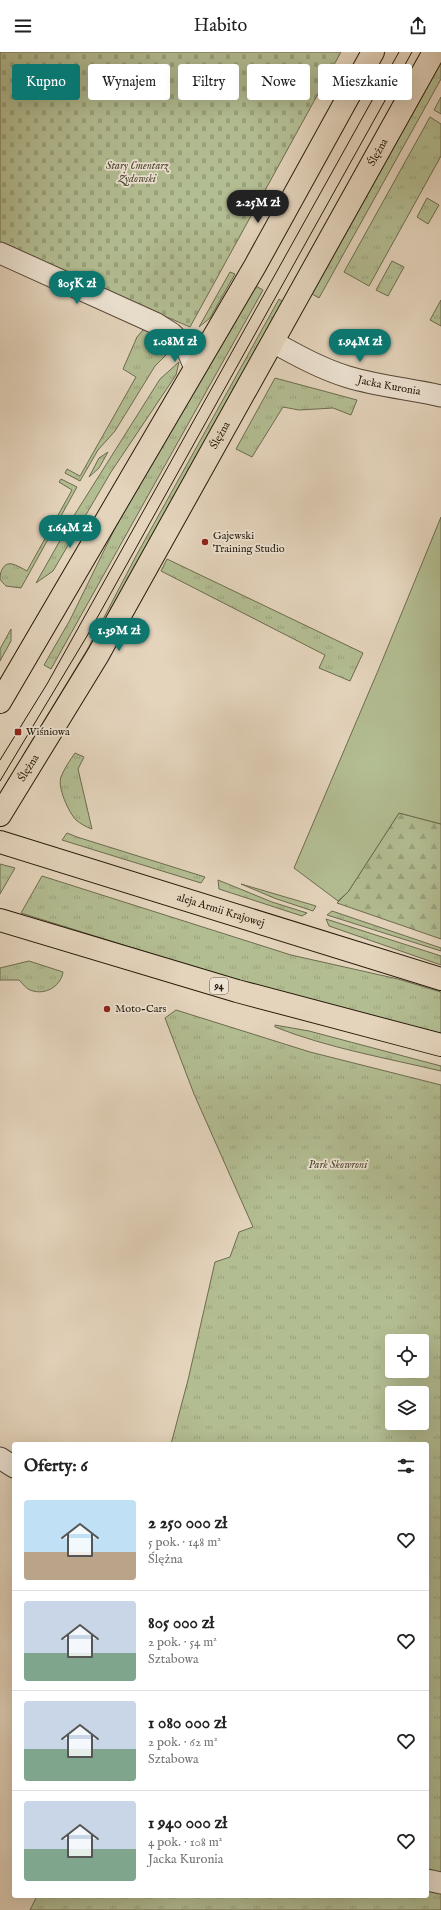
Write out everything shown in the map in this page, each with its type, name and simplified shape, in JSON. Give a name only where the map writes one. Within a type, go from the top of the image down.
[{"type":"main road","points":[[0,702],[184,384],[195,368],[252,270],[373,52]]},
{"type":"main road","name":"Ślężna","points":[[0,815],[98,655],[434,52]]},
{"type":"main road","name":"aleja Armii Krajowej","points":[[0,842],[441,979]]},
{"type":"main road","name":"94","points":[[0,920],[237,991],[441,1045]]},
{"type":"street","points":[[0,253],[155,324],[171,333],[186,347],[195,368]]},
{"type":"street","name":"Jacka Kuronia","points":[[273,342],[323,368],[348,377],[376,384],[441,396]]},
{"type":"street","points":[[0,1458],[12,1466]]},
{"type":"street","points":[[429,1880],[441,1883]]},
{"type":"green space","name":"Stary Cmentarz Żydowski","points":[[0,52],[341,52],[334,64],[318,64],[318,94],[190,327],[0,245]]},
{"type":"green space","points":[[441,62],[441,79],[319,298],[312,294]]},
{"type":"green space","points":[[441,97],[441,114],[434,110]]},
{"type":"green space","points":[[430,117],[441,124],[441,156],[369,286],[344,272]]},
{"type":"green space","points":[[427,198],[439,205],[428,224],[417,217]]},
{"type":"green space","points":[[392,261],[404,267],[388,296],[376,290]]},
{"type":"green space","points":[[230,272],[235,274],[210,318],[199,327]]},
{"type":"green space","points":[[254,285],[263,290],[51,669],[44,665],[70,620],[116,526]]},
{"type":"green space","points":[[279,299],[283,302],[82,662],[24,759],[22,757],[87,650],[136,556]]},
{"type":"green space","points":[[441,300],[441,326],[430,320]]},
{"type":"green space","points":[[146,329],[151,332],[167,354],[155,366],[115,431],[98,450],[80,481],[65,473],[67,469],[80,476],[136,377],[123,369],[137,337],[143,330]]},
{"type":"green space","points":[[179,362],[176,375],[111,472],[53,571],[36,583],[75,514],[160,379]]},
{"type":"green space","points":[[275,378],[357,400],[351,415],[333,408],[299,410],[283,407],[252,457],[236,449]]},
{"type":"green space","points":[[108,452],[99,468],[89,477],[99,458]]},
{"type":"green space","points":[[61,479],[77,487],[21,588],[6,586],[0,579],[3,568],[7,564],[12,564],[27,571],[72,490],[59,482]]},
{"type":"green space","points":[[441,517],[441,824],[399,813],[348,892],[338,901],[294,868],[380,666]]},
{"type":"green space","points":[[167,559],[363,653],[350,681],[319,668],[325,655],[161,571]]},
{"type":"green space","points":[[11,629],[11,641],[0,661],[0,649]]},
{"type":"green space","points":[[75,753],[84,757],[78,769],[92,829],[73,817],[62,793],[60,781],[61,777]]},
{"type":"green space","points":[[399,813],[441,824],[441,939],[337,903],[348,892]]},
{"type":"green space","points":[[67,833],[205,877],[201,883],[62,840]]},
{"type":"green space","points":[[0,864],[15,868],[0,894]]},
{"type":"green space","points":[[42,876],[291,955],[398,979],[441,992],[441,1034],[340,1009],[210,972],[21,913]]},
{"type":"green space","points":[[218,880],[272,902],[307,913],[302,916],[219,889]]},
{"type":"green space","points":[[241,884],[316,906],[313,911],[274,898]]},
{"type":"green space","points":[[332,911],[441,948],[441,951],[327,915]]},
{"type":"green space","points":[[326,919],[441,956],[441,965],[329,926]]},
{"type":"green space","points":[[29,961],[63,972],[62,977],[55,986],[40,992],[28,989],[19,980],[0,980],[0,968]]},
{"type":"green space","name":"Park Skowroni","points":[[176,1010],[310,1052],[441,1085],[441,1910],[30,1910],[36,1898],[429,1898],[429,1442],[172,1442],[188,1380],[215,1262],[230,1257],[239,1232],[253,1227],[194,1094],[165,1018]]},
{"type":"green space","points":[[275,1025],[309,1031],[441,1066],[441,1071],[336,1047],[275,1027]]},
{"type":"tram line","points":[[0,760],[47,684],[399,52]]},
{"type":"tram line","points":[[0,781],[87,636],[412,52]]},
{"type":"place","name":"Gajewski Training Studio","points":[[205,542]]},
{"type":"place","name":"Wiśniowa","points":[[18,732]]},
{"type":"place","name":"Moto-Cars","points":[[107,1009]]}]
